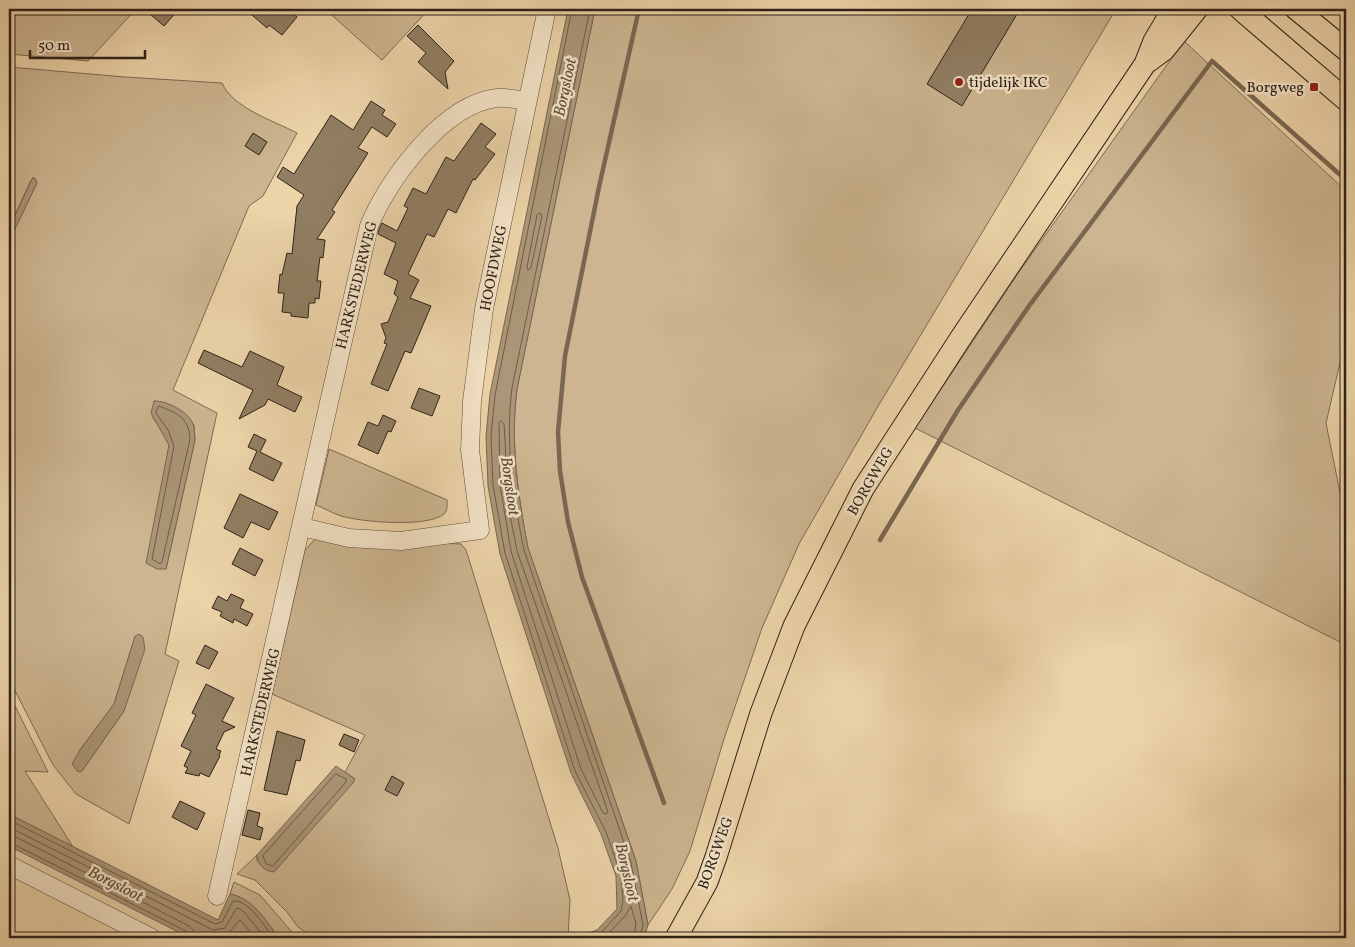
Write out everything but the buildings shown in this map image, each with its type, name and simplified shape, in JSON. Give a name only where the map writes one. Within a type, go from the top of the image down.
[{"type":"main road","name":"BORGWEG","points":[[676,938],[707,882],[761,713],[794,626],[863,489],[962,336],[1145,64],[1154,41],[1173,9]]},
{"type":"main road","name":"BORGWEG","points":[[1145,64],[1164,50],[1197,9]]},
{"type":"main road","points":[[1240,9],[1346,100]]},
{"type":"main road","points":[[1296,9],[1346,50]]},
{"type":"street","name":"HOOFDWEG","points":[[302,527],[348,538],[401,541],[480,530],[470,450],[472,401],[484,308],[547,9]]},
{"type":"street","name":"HARKSTEDERWEG","points":[[217,896],[302,527],[363,245],[382,197],[402,168],[432,136],[463,111],[498,98],[527,101]]},
{"type":"street","points":[[9,865],[152,938]]},
{"type":"shaded area","points":[[9,9],[136,9],[88,61],[9,54]]},
{"type":"shaded area","points":[[325,9],[429,9],[382,60]]},
{"type":"shaded area","points":[[595,9],[1116,9],[877,408],[799,544],[762,628],[724,739],[690,851],[672,889],[648,925],[636,861],[528,548],[516,469],[514,429],[517,389]]},
{"type":"shaded area","points":[[1184,41],[1346,191],[1346,347],[1342,354],[1326,423],[1346,522],[1346,645],[915,428],[1019,272]]},
{"type":"shaded area","points":[[9,67],[222,83],[227,92],[244,107],[297,133],[263,196],[249,206],[173,390],[217,413],[165,654],[179,661],[129,824],[76,794],[53,765],[9,679],[9,241],[37,183],[35,178],[31,180],[9,228]],"holes":[[[154,401],[166,403],[186,416],[194,425],[195,440],[166,569],[167,465],[169,445],[153,418]],[[135,637],[124,711],[82,771],[78,771],[80,750],[114,704]]]},
{"type":"shaded area","points":[[329,449],[447,500],[446,511],[436,518],[424,521],[378,522],[338,515],[316,505]]},
{"type":"shaded area","points":[[316,538],[461,544],[466,550],[558,848],[570,900],[568,938],[314,938],[298,927],[287,912],[255,880],[237,874],[257,855],[257,861],[274,872],[355,779],[345,772],[365,735],[272,694],[305,550]]},
{"type":"shaded area","points":[[9,694],[48,772],[25,771],[73,847],[9,814]]},
{"type":"shaded area","points":[[234,882],[260,895],[297,938],[279,938],[264,917],[252,905],[246,900],[230,894]]},
{"type":"water","name":"Borgsloot","points":[[568,9],[595,9],[517,389],[514,429],[516,469],[528,548],[636,861],[648,925],[644,938],[574,938],[597,930],[617,909],[616,876],[601,834],[571,773],[500,554],[488,486],[486,436],[490,394]]},
{"type":"water","points":[[33,177],[37,183],[9,241],[9,228]]},
{"type":"water","points":[[154,401],[171,405],[187,415],[194,426],[195,440],[166,569],[157,569],[146,563],[169,445],[151,413]]},
{"type":"water","points":[[139,634],[143,637],[145,649],[124,711],[82,771],[78,772],[72,764],[114,704],[135,636]]},
{"type":"water","points":[[336,766],[355,779],[353,783],[274,872],[265,869],[258,861],[257,855]]},
{"type":"water","name":"Borgsloot","points":[[9,814],[218,920],[230,894],[246,900],[264,917],[279,938],[190,938],[9,846]]},
{"type":"waterway","points":[[639,9],[599,187],[565,356],[558,432],[560,471],[568,522],[582,577],[664,803]]},
{"type":"waterway","points":[[880,540],[958,410],[1029,306],[1212,61],[1346,180]]},
{"type":"waterway","points":[[745,938],[747,934]]},
{"type":"place","name":"tijdelijk IKC","points":[[959,82]]},
{"type":"place","name":"Borgweg","points":[[1314,87]]}]
